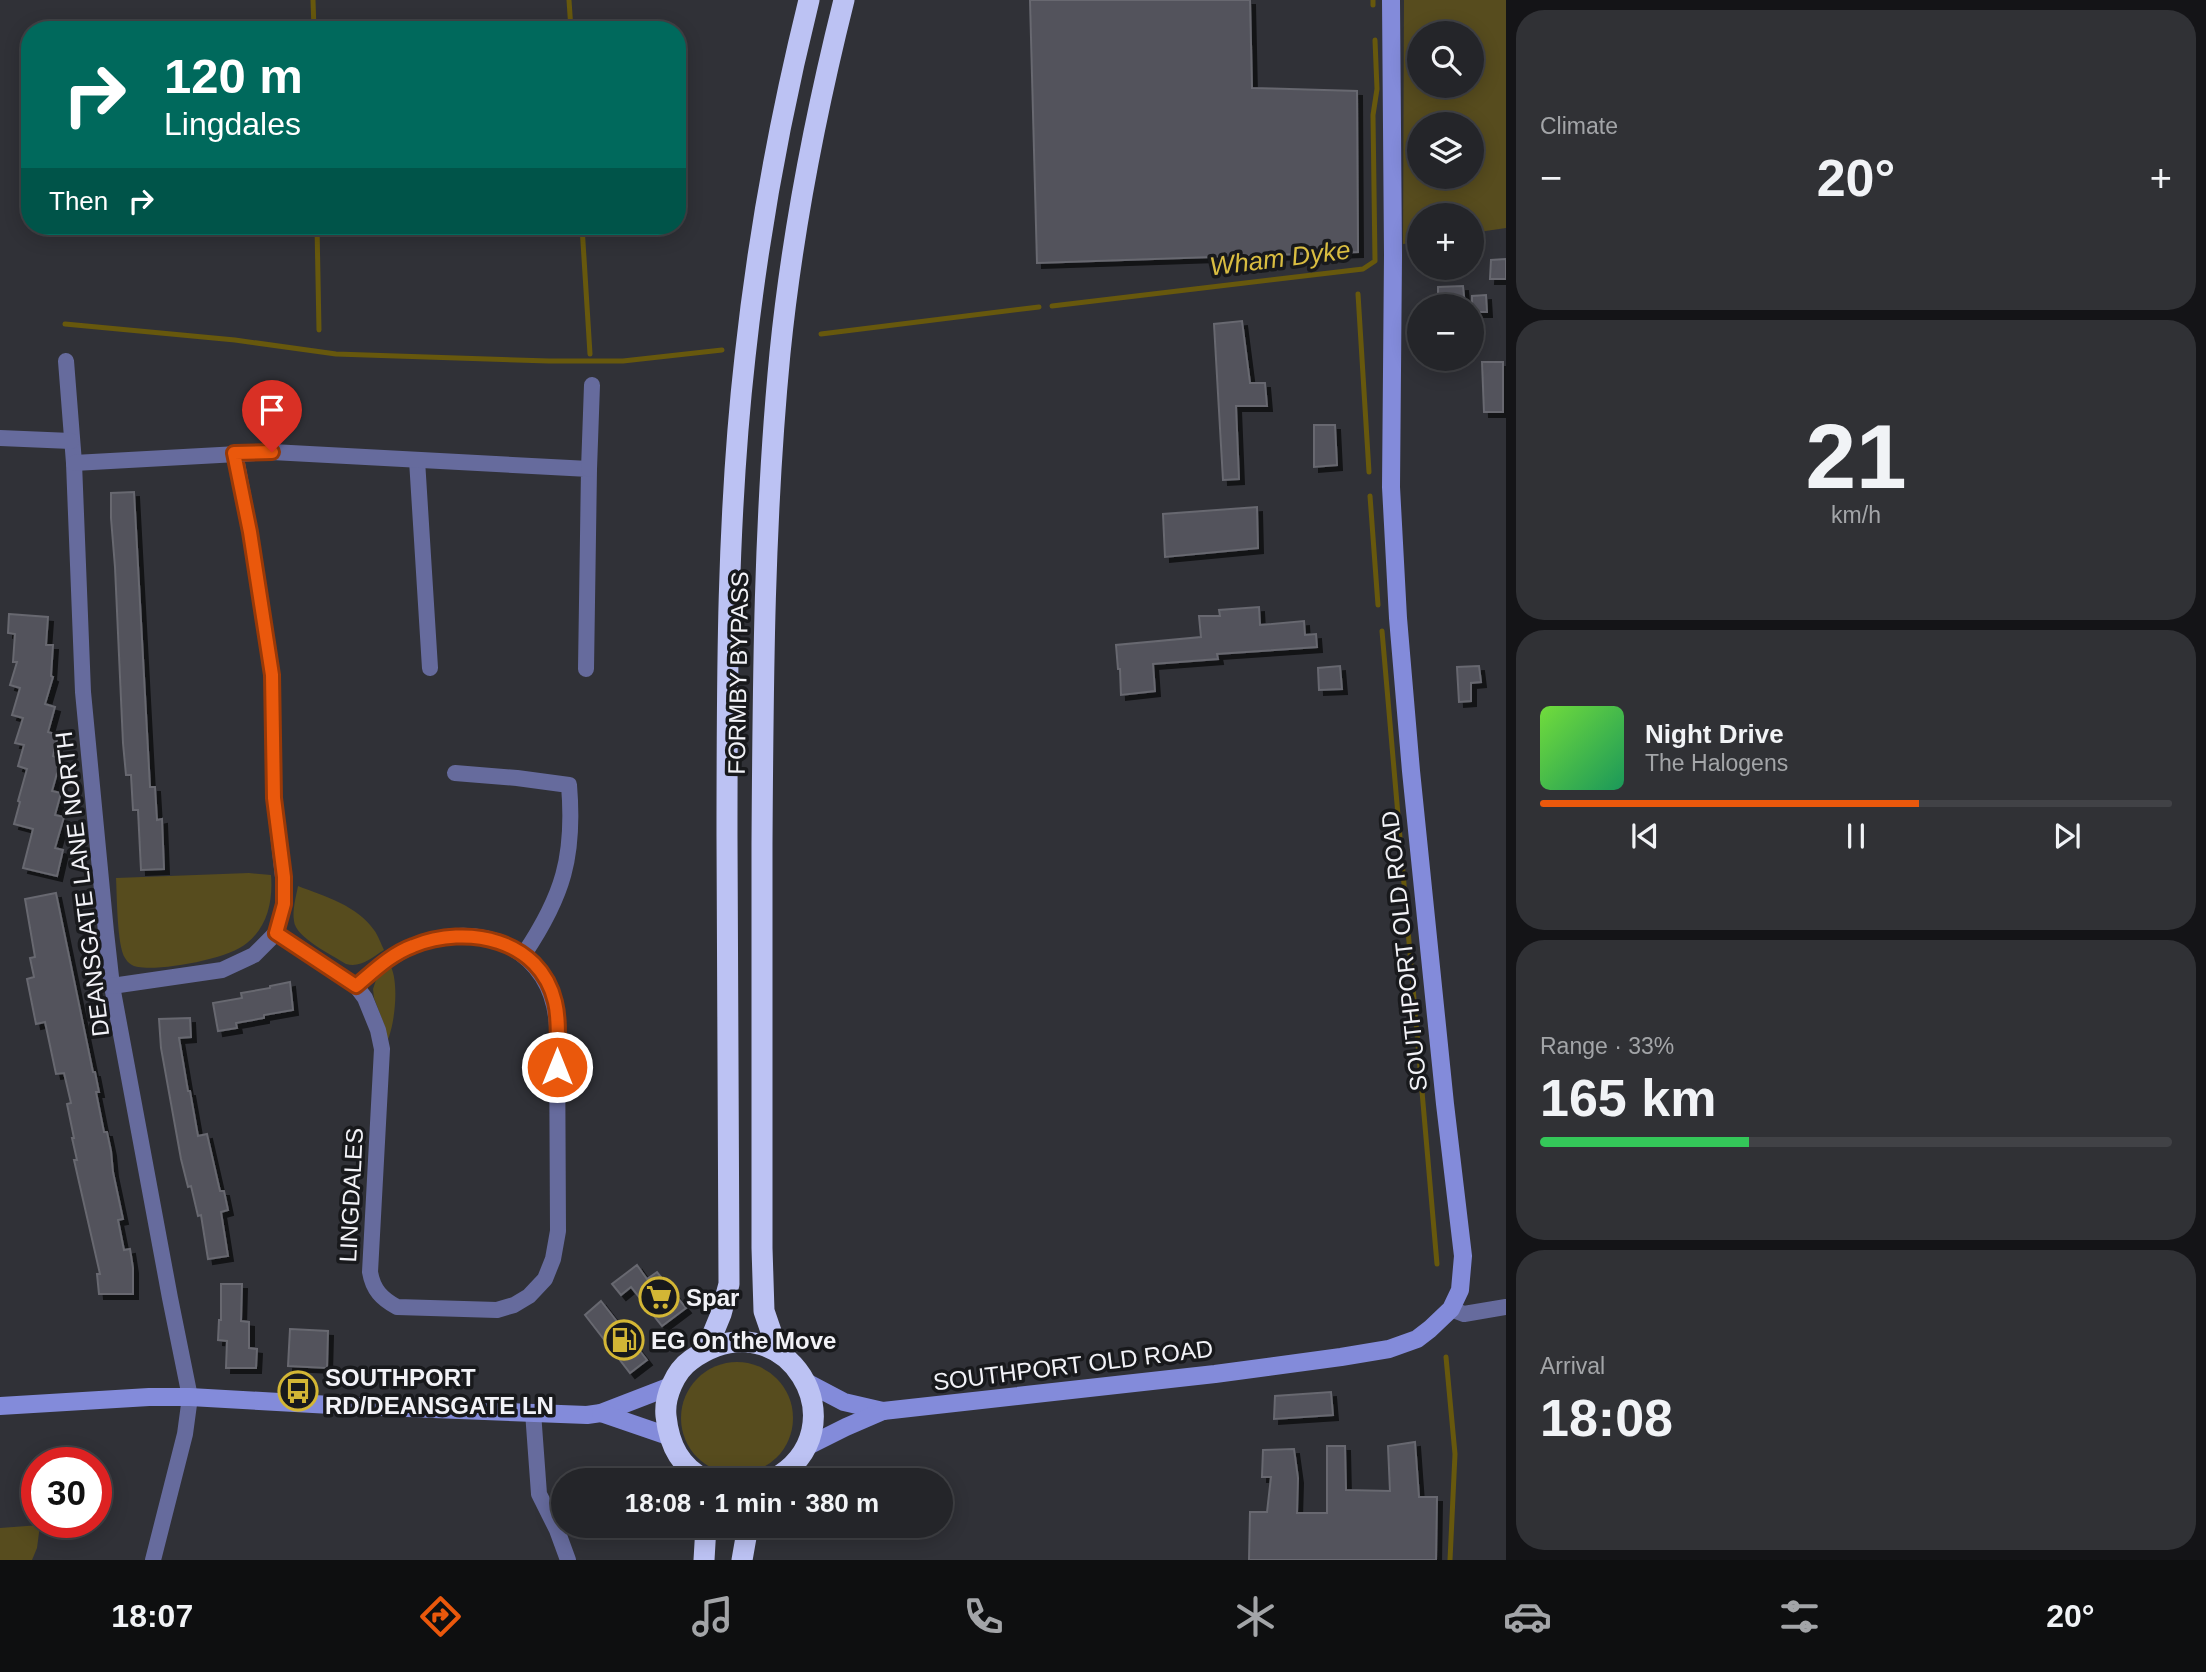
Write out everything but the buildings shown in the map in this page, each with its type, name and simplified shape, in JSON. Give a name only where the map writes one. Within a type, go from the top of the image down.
[{"type":"highway","name":"FORMBY BYPASS","points":[[707,1348],[721,1314],[729,1284],[727,717],[731,537],[743,372],[766,205],[809,0]]},
{"type":"highway","name":"FORMBY BYPASS","points":[[778,1352],[764,1311],[762,1248],[762,715],[766,540],[780,352],[800,206],[828,62],[844,0]]},
{"type":"highway","points":[[688,1468],[676,1453],[668,1436],[665,1410],[671,1386],[686,1363],[707,1348],[730,1341],[755,1342],[778,1352],[794,1365],[806,1382],[813,1404],[813,1426],[806,1447],[790,1468]]},
{"type":"highway","points":[[704,1560],[705,1538]]},
{"type":"highway","points":[[741,1560],[746,1538]]},
{"type":"street","name":"SOUTHPORT OLD ROAD","points":[[883,1411],[1215,1374],[1389,1349],[1417,1339],[1436,1325],[1451,1309],[1460,1290],[1463,1256],[1411,771],[1398,618],[1391,487],[1391,0]]},
{"type":"street","name":"DEANSGATE LANE NORTH","points":[[66,360],[74,463],[83,692],[113,986],[190,1396]]},
{"type":"street","points":[[586,669],[592,385]]},
{"type":"street","points":[[0,438],[71,442]]},
{"type":"street","points":[[74,463],[272,452],[589,469]]},
{"type":"street","points":[[113,986],[222,970],[254,956],[276,933],[284,904],[284,877],[274,798],[272,675],[250,532],[234,453]]},
{"type":"street","points":[[416,460],[430,668]]},
{"type":"street","points":[[455,773],[569,785],[569,851],[564,879],[553,907],[524,954]]},
{"type":"street","name":"LINGDALES","points":[[276,933],[356,986],[365,998],[378,1030],[382,1049],[371,1280],[377,1292],[397,1307],[498,1310],[514,1305],[529,1296],[545,1279],[553,1259],[558,1230],[555,1000],[533,962],[524,954],[498,942],[476,936],[446,938],[414,945],[390,958],[356,986]]},
{"type":"street","points":[[1451,1309],[1464,1314],[1506,1307]]},
{"type":"street","points":[[806,1382],[844,1402],[883,1411]]},
{"type":"street","points":[[0,1406],[190,1396],[341,1406],[587,1415],[601,1413],[671,1386]]},
{"type":"street","points":[[153,1560],[184,1434],[190,1396]]},
{"type":"street","points":[[806,1447],[883,1411]]},
{"type":"street","points":[[533,1412],[539,1494],[568,1560]]},
{"type":"street","points":[[601,1413],[668,1436]]},
{"type":"shaded area","points":[[1404,0],[1506,0],[1506,228],[1484,231],[1484,203],[1407,203],[1407,244],[1403,244]]},
{"type":"shaded area","points":[[249,873],[271,875],[271,884],[268,912],[260,929],[247,943],[211,959],[178,965],[138,967],[126,960],[119,932],[116,878]]},
{"type":"shaded area","points":[[298,886],[359,914],[375,932],[384,950],[366,962],[351,965],[307,939],[294,921]]},
{"type":"shaded area","points":[[391,967],[395,983],[395,1004],[387,1042],[373,989],[377,977]]},
{"type":"shaded area","points":[[726,1363],[748,1363],[768,1371],[784,1387],[792,1407],[789,1439],[777,1458],[762,1468],[712,1468],[697,1458],[690,1449],[682,1429],[682,1407],[690,1387],[706,1371]]},
{"type":"shaded area","points":[[21,1526],[21,1538],[38,1538],[32,1560],[0,1560],[0,1528]]},
{"type":"waterway","name":"Wham Dyke","points":[[313,0],[314,21]]},
{"type":"waterway","name":"Wham Dyke","points":[[569,0],[570,21]]},
{"type":"waterway","name":"Wham Dyke","points":[[1373,0],[1373,5]]},
{"type":"waterway","name":"Wham Dyke","points":[[1052,306],[1363,269],[1375,261],[1375,40]]},
{"type":"waterway","name":"Wham Dyke","points":[[317,235],[319,330]]},
{"type":"waterway","name":"Wham Dyke","points":[[583,235],[590,354]]},
{"type":"waterway","points":[[1358,294],[1369,472]]},
{"type":"waterway","points":[[821,334],[1039,307]]},
{"type":"waterway","points":[[65,324],[235,340],[336,354],[623,361],[722,350]]},
{"type":"waterway","points":[[1370,496],[1378,605]]},
{"type":"waterway","points":[[1382,631],[1437,1264]]},
{"type":"waterway","points":[[1446,1357],[1455,1454],[1450,1560]]},
{"type":"place","name":"Spar","points":[[659,1297]]},
{"type":"place","name":"EG On the Move","points":[[624,1340]]},
{"type":"place","name":"SOUTHPORT RD/DEANSGATE LN","points":[[298,1391]]},
{"type":"route","points":[[272,452],[234,453],[250,532],[272,675],[274,798],[284,877],[284,904],[276,933],[356,986],[390,958],[414,945],[446,938],[476,936],[498,942],[524,954],[540,972],[555,1000],[557,1067]]}]
